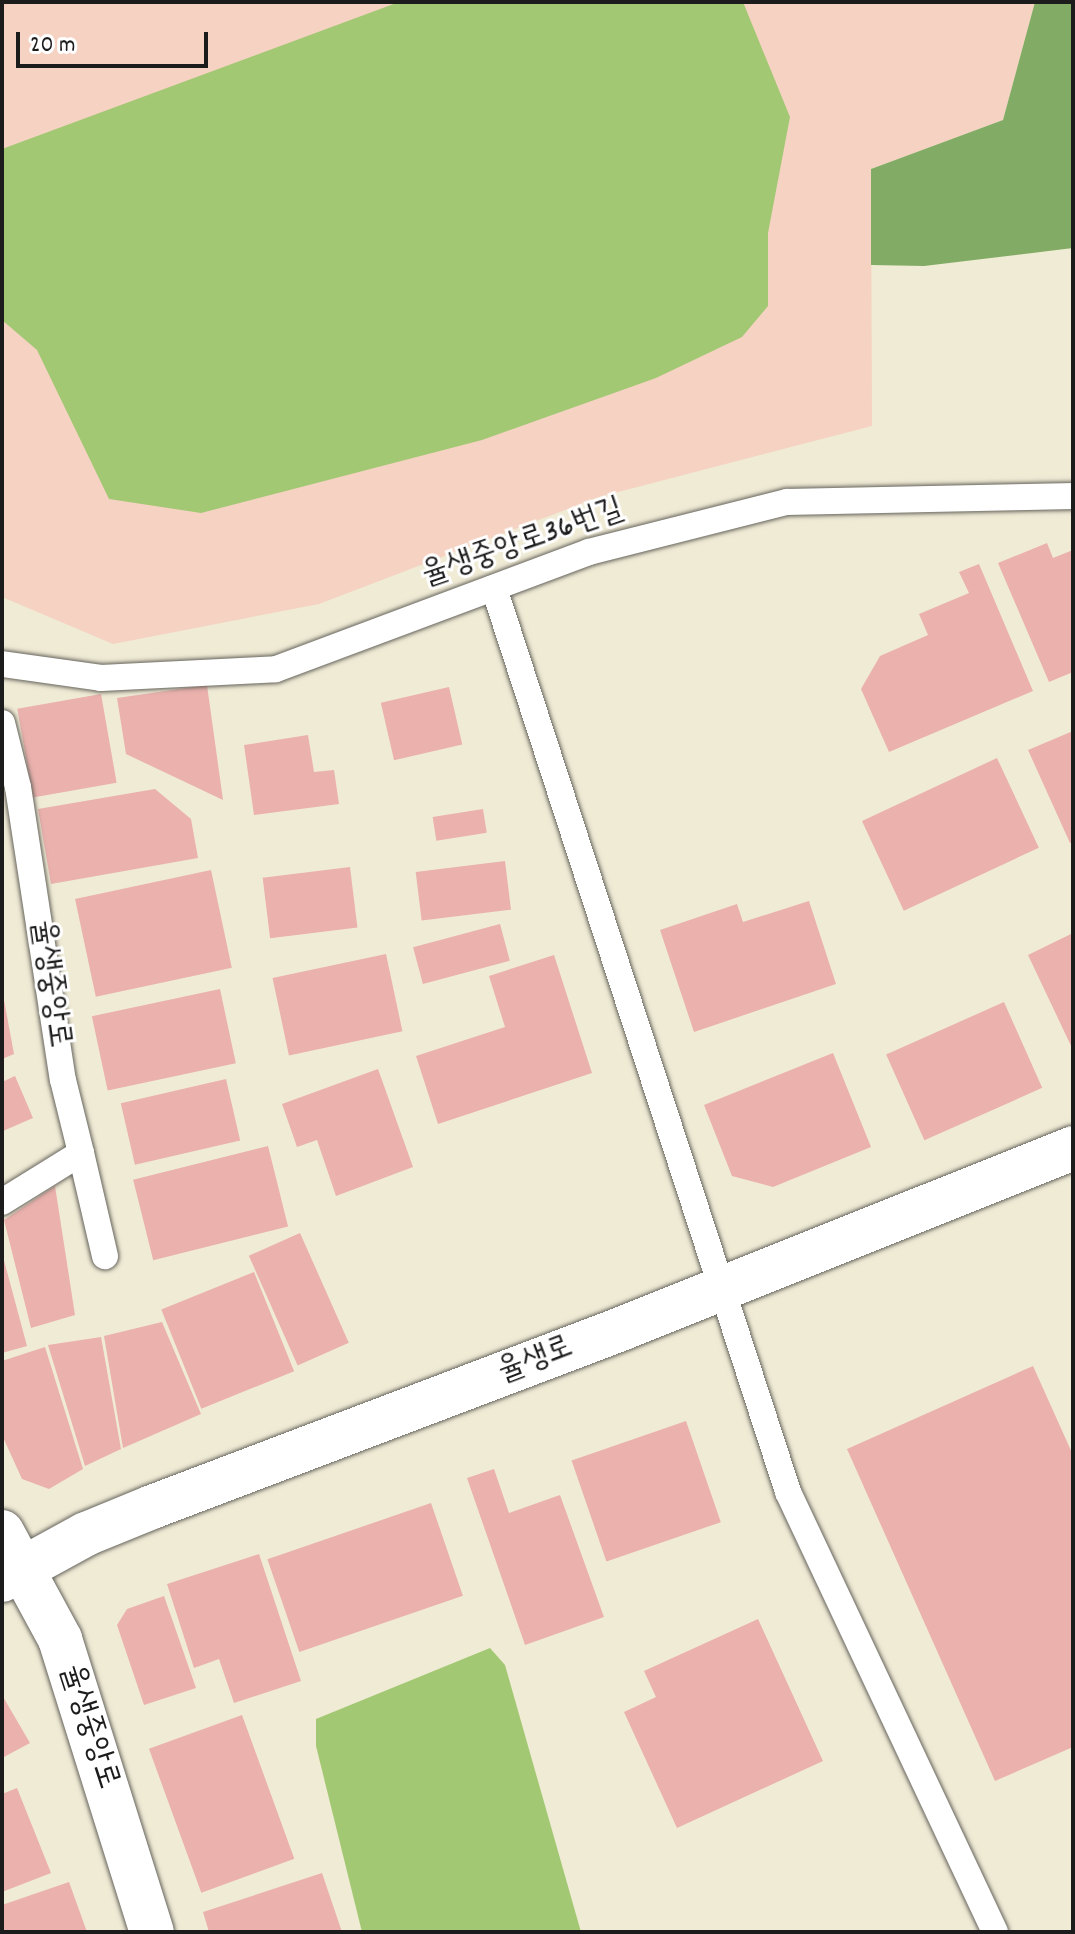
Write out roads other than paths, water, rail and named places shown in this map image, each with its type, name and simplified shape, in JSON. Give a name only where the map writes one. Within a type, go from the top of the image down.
[{"type":"street","name":"율생로","points":[[8,1560],[722,1289],[1073,1148]]},
{"type":"street","name":"율생중앙로","points":[[8,1560],[60,1639],[152,1932]]},
{"type":"lane","name":"율생중앙로36번길","points":[[2,664],[101,678],[276,669],[589,552],[787,502],[1073,496]]},
{"type":"lane","points":[[494,588],[788,1492],[995,1932]]},
{"type":"lane","name":"율생중앙로","points":[[2,723],[21,801],[63,1080],[105,1256]]},
{"type":"lane","points":[[2,1202],[81,1153]]}]
